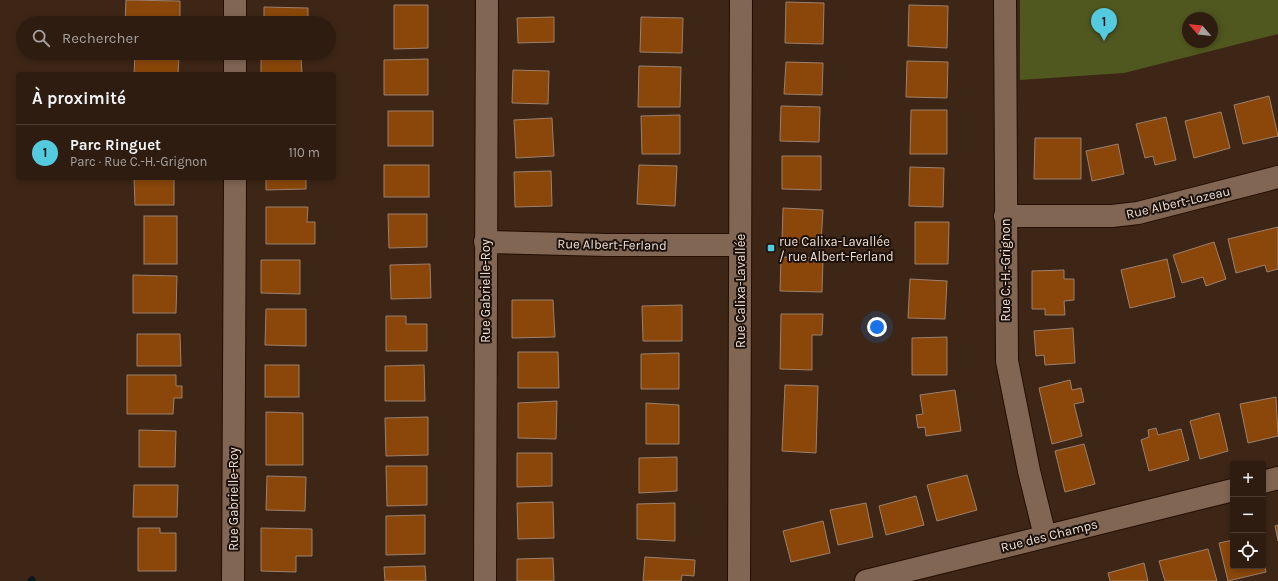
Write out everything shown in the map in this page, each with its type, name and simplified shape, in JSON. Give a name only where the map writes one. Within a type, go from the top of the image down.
[{"type":"street","points":[[235,0],[235,16]]},
{"type":"street","name":"Rue Gabrielle-Roy","points":[[485,581],[487,0]]},
{"type":"street","name":"Rue Calixa-Lavallée","points":[[739,581],[741,0]]},
{"type":"street","name":"Rue C.-H.-Grignon","points":[[1005,0],[1005,341],[1008,373],[1045,536]]},
{"type":"street","points":[[235,60],[235,72]]},
{"type":"street","name":"Rue Albert-Lozeau","points":[[1005,216],[1125,215],[1155,209],[1278,177]]},
{"type":"street","name":"Rue Gabrielle-Roy","points":[[233,581],[235,180]]},
{"type":"street","name":"Rue Albert-Ferland","points":[[485,242],[607,245],[739,245]]},
{"type":"street","points":[[1266,481],[1278,478]]},
{"type":"street","name":"Rue des Champs","points":[[866,581],[1230,491]]},
{"type":"green space","points":[[1020,0],[1278,0],[1278,34],[1124,73],[1020,80]]},
{"type":"building","points":[[126,0],[180,1],[180,16],[125,16]]},
{"type":"building","points":[[786,2],[824,3],[823,44],[785,43]]},
{"type":"building","points":[[394,5],[428,5],[428,48],[394,49]]},
{"type":"building","points":[[909,5],[948,6],[947,48],[908,46]]},
{"type":"building","points":[[264,7],[308,8],[308,16],[264,16]]},
{"type":"building","points":[[554,17],[554,42],[518,43],[517,18]]},
{"type":"building","points":[[641,17],[683,18],[682,53],[640,52]]},
{"type":"building","points":[[428,59],[428,95],[384,95],[384,60]]},
{"type":"building","points":[[135,60],[179,60],[178,72],[134,72]]},
{"type":"building","points":[[261,60],[301,60],[302,72],[261,72]]},
{"type":"building","points":[[907,61],[948,62],[947,98],[906,97]]},
{"type":"building","points":[[786,62],[823,63],[822,95],[784,94]]},
{"type":"building","points":[[639,66],[681,67],[680,107],[638,107]]},
{"type":"building","points":[[513,70],[549,71],[548,104],[512,103]]},
{"type":"building","points":[[1269,96],[1278,136],[1243,144],[1234,105]]},
{"type":"building","points":[[781,106],[820,107],[819,142],[780,141]]},
{"type":"building","points":[[911,110],[947,110],[947,154],[910,154]]},
{"type":"building","points":[[388,111],[433,111],[433,146],[388,146]]},
{"type":"building","points":[[1221,112],[1230,148],[1194,158],[1185,121]]},
{"type":"building","points":[[680,115],[680,154],[642,154],[641,116]]},
{"type":"building","points":[[1166,117],[1176,160],[1155,165],[1153,156],[1145,158],[1136,124]]},
{"type":"building","points":[[552,118],[554,156],[516,158],[514,120]]},
{"type":"building","points":[[1035,138],[1081,138],[1081,179],[1034,179]]},
{"type":"building","points":[[1118,144],[1124,174],[1092,181],[1086,151]]},
{"type":"building","points":[[782,156],[821,156],[821,190],[782,189]]},
{"type":"building","points":[[384,165],[429,165],[429,197],[384,197]]},
{"type":"building","points":[[639,165],[677,166],[675,206],[637,204]]},
{"type":"building","points":[[910,167],[944,168],[943,207],[909,206]]},
{"type":"building","points":[[551,171],[552,206],[515,207],[514,172]]},
{"type":"building","points":[[134,180],[174,180],[174,205],[135,205]]},
{"type":"building","points":[[266,180],[306,180],[306,189],[266,190]]},
{"type":"building","points":[[266,207],[308,207],[307,222],[315,222],[315,244],[266,244]]},
{"type":"building","points":[[783,208],[823,210],[821,244],[782,242]]},
{"type":"building","points":[[388,214],[427,214],[427,247],[389,248]]},
{"type":"building","points":[[144,216],[177,216],[177,264],[144,264]]},
{"type":"building","points":[[915,222],[949,222],[948,264],[915,264]]},
{"type":"building","points":[[1278,227],[1278,269],[1267,272],[1265,265],[1236,273],[1228,239]]},
{"type":"building","points":[[1214,242],[1226,279],[1206,286],[1203,277],[1182,283],[1173,255]]},
{"type":"building","points":[[781,257],[823,258],[822,292],[780,291]]},
{"type":"building","points":[[1167,259],[1175,297],[1130,308],[1121,270]]},
{"type":"building","points":[[261,260],[300,260],[300,294],[261,293]]},
{"type":"building","points":[[430,264],[431,298],[391,299],[390,265]]},
{"type":"building","points":[[1064,270],[1064,279],[1074,279],[1074,300],[1064,301],[1065,315],[1045,315],[1045,309],[1032,309],[1032,271]]},
{"type":"building","points":[[133,275],[177,276],[176,313],[133,313]]},
{"type":"building","points":[[910,279],[947,281],[945,319],[908,318]]},
{"type":"building","points":[[512,300],[553,300],[555,337],[512,338]]},
{"type":"building","points":[[682,305],[682,341],[643,341],[642,306]]},
{"type":"building","points":[[266,309],[306,309],[306,346],[265,345]]},
{"type":"building","points":[[781,314],[823,314],[822,335],[812,335],[812,370],[780,369]]},
{"type":"building","points":[[386,316],[406,316],[406,324],[427,324],[427,351],[386,351]]},
{"type":"building","points":[[1073,328],[1075,363],[1045,365],[1044,355],[1036,356],[1034,331]]},
{"type":"building","points":[[137,334],[180,334],[181,366],[137,366]]},
{"type":"building","points":[[947,337],[947,375],[912,375],[912,338]]},
{"type":"building","points":[[518,352],[558,352],[559,388],[518,388]]},
{"type":"building","points":[[679,353],[679,389],[641,389],[641,354]]},
{"type":"building","points":[[265,365],[299,365],[299,397],[265,397]]},
{"type":"building","points":[[424,365],[425,401],[385,401],[385,366]]},
{"type":"building","points":[[127,375],[176,375],[176,386],[182,386],[182,398],[174,398],[173,414],[127,414]]},
{"type":"building","points":[[1070,380],[1072,390],[1081,388],[1084,402],[1074,404],[1082,436],[1052,444],[1039,388]]},
{"type":"building","points":[[785,385],[818,386],[816,453],[782,451]]},
{"type":"building","points":[[955,390],[961,431],[926,436],[925,427],[918,428],[916,415],[923,414],[920,395]]},
{"type":"building","points":[[1276,397],[1278,436],[1248,443],[1240,404]]},
{"type":"building","points":[[557,401],[556,439],[518,438],[518,403]]},
{"type":"building","points":[[646,403],[679,405],[679,444],[646,444]]},
{"type":"building","points":[[266,412],[303,413],[303,465],[266,465]]},
{"type":"building","points":[[1219,413],[1228,451],[1200,459],[1190,421]]},
{"type":"building","points":[[428,417],[428,455],[386,456],[385,418]]},
{"type":"building","points":[[1156,428],[1158,435],[1181,429],[1189,460],[1149,471],[1141,440],[1149,437],[1148,430]]},
{"type":"building","points":[[139,430],[176,431],[175,467],[139,467]]},
{"type":"building","points":[[1084,444],[1095,484],[1065,492],[1055,451]]},
{"type":"building","points":[[517,453],[552,453],[552,486],[517,487]]},
{"type":"building","points":[[677,457],[677,491],[639,493],[639,458]]},
{"type":"building","points":[[386,466],[427,466],[427,505],[387,506]]},
{"type":"building","points":[[967,475],[977,510],[937,521],[927,485]]},
{"type":"building","points":[[267,476],[306,477],[305,511],[266,510]]},
{"type":"building","points":[[134,485],[178,485],[177,517],[133,517]]},
{"type":"building","points":[[916,496],[924,525],[886,535],[879,506]]},
{"type":"building","points":[[553,502],[554,538],[518,539],[517,503]]},
{"type":"building","points":[[675,503],[675,541],[637,539],[637,504]]},
{"type":"building","points":[[866,503],[873,537],[838,545],[830,510]]},
{"type":"building","points":[[425,515],[425,554],[386,555],[386,516]]},
{"type":"building","points":[[823,521],[830,553],[791,562],[783,531]]},
{"type":"building","points":[[1278,525],[1278,541],[1275,526]]},
{"type":"building","points":[[138,528],[160,528],[160,533],[176,533],[176,571],[138,571]]},
{"type":"building","points":[[261,528],[312,529],[312,556],[296,556],[296,572],[261,571]]},
{"type":"building","points":[[1230,541],[1230,569],[1265,569],[1266,572],[1228,581],[1219,543]]},
{"type":"building","points":[[1208,549],[1217,581],[1165,581],[1159,561]]},
{"type":"building","points":[[645,557],[695,560],[694,576],[682,575],[681,581],[643,581]]},
{"type":"building","points":[[553,558],[554,581],[517,581],[517,559]]},
{"type":"building","points":[[1144,563],[1148,581],[1110,581],[1108,573]]},
{"type":"building","points":[[425,566],[426,581],[385,581],[384,567]]},
{"type":"place","name":"Parc Ringuet","points":[[1104,41]]},
{"type":"place","name":"rue Calixa-Lavallée / rue Albert-Ferland","points":[[771,248]]}]
